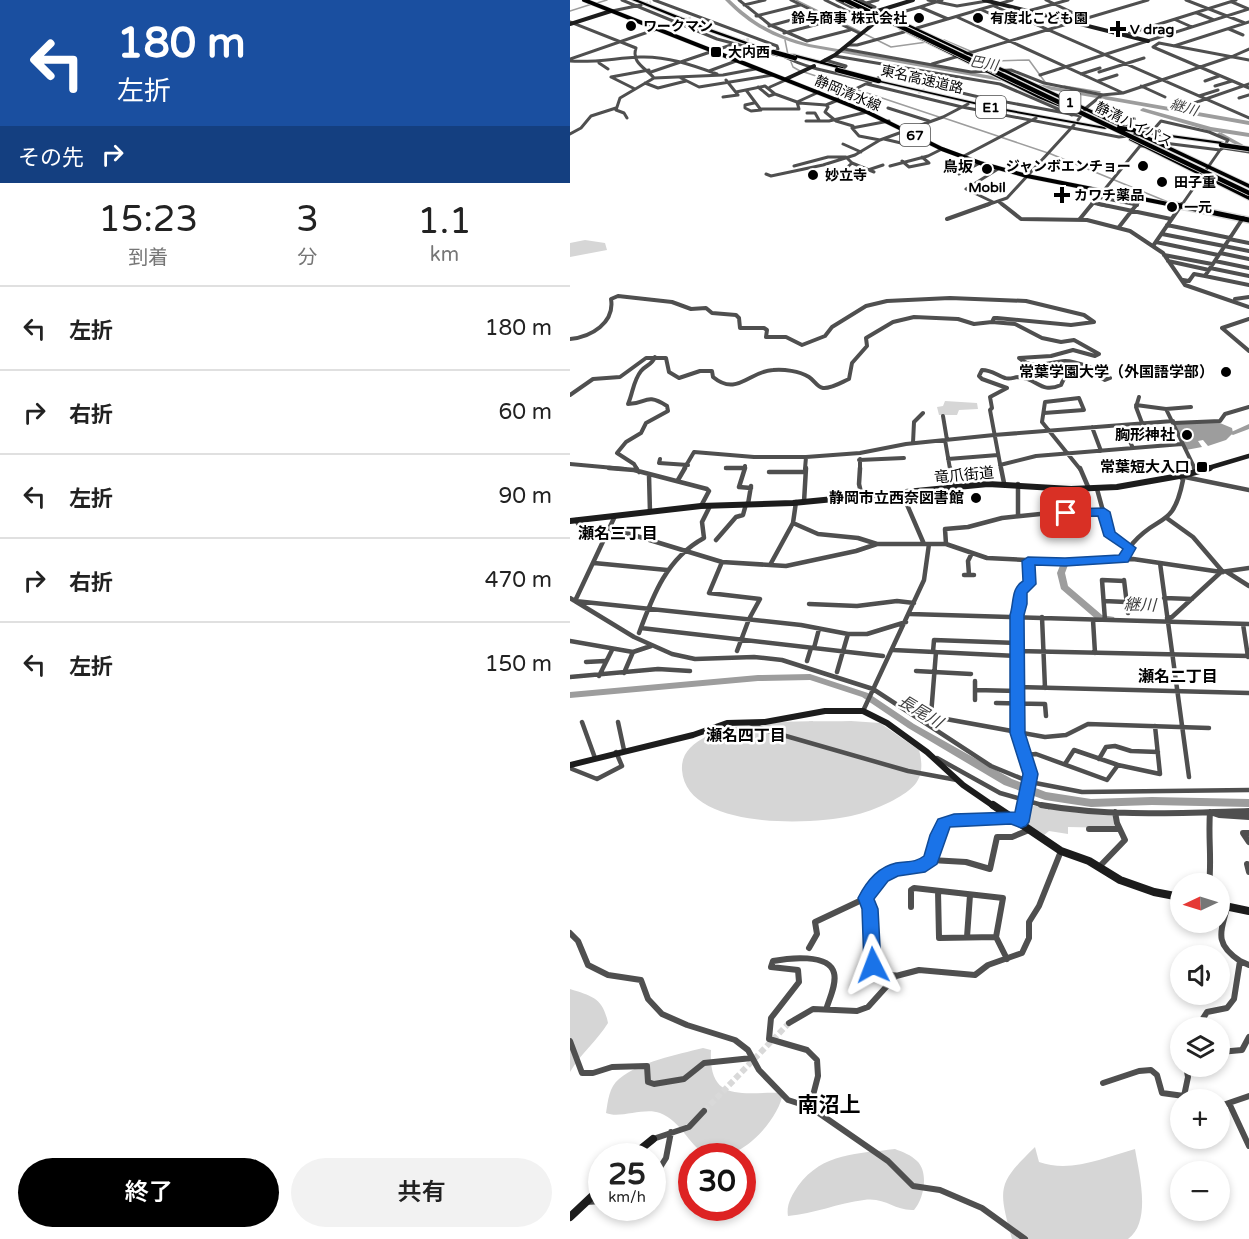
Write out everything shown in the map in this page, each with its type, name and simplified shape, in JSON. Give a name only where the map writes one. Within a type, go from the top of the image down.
[{"type":"highway","name":"東名高速道路","points":[[634,0],[712,31],[793,58],[838,70],[1002,107],[1138,133]]},
{"type":"highway","points":[[841,0],[852,1],[860,8],[874,10],[902,30],[1128,137],[1203,176],[1249,192]]},
{"type":"highway","name":"静清バイパス","points":[[841,0],[1008,74]]},
{"type":"highway","name":"1","points":[[852,1],[970,53],[1082,115],[1138,133],[1209,166],[1249,192]]},
{"type":"highway","name":"静清バイパス","points":[[852,1],[1008,74],[1249,192]]},
{"type":"highway","name":"東名高速道路","points":[[642,3],[774,52]]},
{"type":"highway","points":[[890,17],[1008,74]]},
{"type":"highway","points":[[902,30],[1008,74]]},
{"type":"highway","name":"東名高速道路","points":[[882,79],[1000,109],[1249,150]]},
{"type":"highway","points":[[1118,127],[1232,188],[1249,192]]},
{"type":"highway","name":"1","points":[[1118,127],[1216,172],[1249,192]]},
{"type":"main road","name":"静岡清水線","points":[[584,0],[755,69],[819,92],[889,122],[942,149],[998,169],[1249,220]]},
{"type":"street","points":[[622,0],[676,23],[736,43],[774,52],[786,58],[793,58],[827,73],[847,67],[824,61]]},
{"type":"street","points":[[739,0],[769,26],[807,41],[850,30]]},
{"type":"street","points":[[744,5],[765,0]]},
{"type":"street","points":[[791,0],[861,34]]},
{"type":"street","points":[[825,0],[874,24]]},
{"type":"street","points":[[841,0],[851,7],[860,8]]},
{"type":"street","points":[[860,0],[874,10]]},
{"type":"street","points":[[866,3],[878,0]]},
{"type":"street","points":[[824,61],[843,49],[878,20],[870,15],[874,10],[913,0]]},
{"type":"street","points":[[928,0],[956,8],[985,0],[1124,35],[1249,60]]},
{"type":"street","points":[[890,17],[942,0]]},
{"type":"street","points":[[917,28],[1012,0]]},
{"type":"street","points":[[1046,0],[1086,19]]},
{"type":"street","points":[[1028,11],[1068,0]]},
{"type":"street","points":[[931,65],[1148,0]]},
{"type":"street","points":[[1186,0],[1248,23]]},
{"type":"street","points":[[1124,35],[1236,0]]},
{"type":"street","points":[[654,1],[692,17],[777,46],[778,49],[774,52]]},
{"type":"street","points":[[1231,2],[1249,10]]},
{"type":"street","points":[[571,23],[611,11],[636,7],[642,3]]},
{"type":"street","points":[[756,16],[800,5]]},
{"type":"street","points":[[994,6],[1249,118]]},
{"type":"street","points":[[920,7],[948,19]]},
{"type":"street","points":[[982,10],[993,15],[1006,11]]},
{"type":"street","points":[[1040,75],[1249,10]]},
{"type":"street","points":[[1196,12],[1214,20]]},
{"type":"street","points":[[769,26],[817,13]]},
{"type":"street","points":[[957,17],[1123,93]]},
{"type":"street","points":[[1174,19],[1192,27]]},
{"type":"street","points":[[784,33],[832,20]]},
{"type":"street","points":[[570,60],[680,21]]},
{"type":"street","points":[[571,23],[636,48],[634,59]]},
{"type":"street","points":[[1174,46],[1248,23]]},
{"type":"street","points":[[1145,28],[1163,36]]},
{"type":"street","points":[[1227,29],[1243,35]]},
{"type":"street","points":[[848,45],[857,45],[902,30]]},
{"type":"street","points":[[635,89],[610,77],[650,71],[684,62],[736,43]]},
{"type":"street","points":[[1160,43],[1153,47],[1244,86]]},
{"type":"street","points":[[1178,51],[1175,50],[1181,47]]},
{"type":"street","points":[[843,49],[971,72],[1008,74],[1102,95],[1123,93],[1249,49]]},
{"type":"street","points":[[835,55],[1003,85],[1072,115]]},
{"type":"street","points":[[1081,74],[1144,57]]},
{"type":"street","points":[[570,60],[599,63],[659,58],[684,62],[721,75],[736,92]]},
{"type":"street","points":[[634,59],[650,71],[654,78]]},
{"type":"street","points":[[709,71],[736,61]]},
{"type":"street","points":[[599,63],[608,69]]},
{"type":"street","points":[[736,92],[770,87],[812,67]]},
{"type":"street","points":[[749,80],[756,88],[769,96],[775,94],[798,102],[826,105],[869,83],[882,79],[901,67]]},
{"type":"street","points":[[616,108],[620,98],[654,78],[721,75],[755,69]]},
{"type":"street","points":[[838,70],[869,83],[962,107],[1128,137],[1138,133]]},
{"type":"street","points":[[679,77],[699,87],[773,75]]},
{"type":"street","points":[[1098,81],[1118,75]]},
{"type":"street","points":[[705,76],[713,84]]},
{"type":"street","points":[[1205,81],[1220,76]]},
{"type":"street","points":[[882,79],[931,86],[1072,115],[1082,115],[1102,95]]},
{"type":"street","points":[[645,83],[658,88],[686,81]]},
{"type":"street","points":[[737,81],[760,109]]},
{"type":"street","points":[[1215,86],[1232,81]]},
{"type":"street","points":[[926,89],[931,86]]},
{"type":"street","points":[[1141,86],[1165,97]]},
{"type":"street","points":[[1180,108],[1249,86]]},
{"type":"street","points":[[770,87],[775,94]]},
{"type":"street","points":[[1199,96],[1218,90]]},
{"type":"street","points":[[723,97],[738,94],[736,92]]},
{"type":"street","points":[[798,102],[819,92]]},
{"type":"street","points":[[913,95],[918,93]]},
{"type":"street","points":[[1239,98],[1249,95]]},
{"type":"street","points":[[781,109],[783,96]]},
{"type":"street","points":[[975,100],[980,97]]},
{"type":"street","points":[[754,103],[745,105],[745,108],[751,111],[799,109],[798,102]]},
{"type":"street","points":[[766,174],[771,176],[804,170],[847,158],[882,139],[941,117],[968,104]]},
{"type":"street","points":[[826,105],[828,109],[825,112],[833,120],[853,126],[889,122]]},
{"type":"street","points":[[616,108],[627,118]]},
{"type":"street","points":[[570,135],[581,128],[591,116],[616,108]]},
{"type":"street","points":[[888,108],[930,121]]},
{"type":"street","points":[[1044,113],[1048,111]]},
{"type":"street","points":[[806,121],[833,120],[867,112]]},
{"type":"street","points":[[807,113],[815,113],[819,120]]},
{"type":"street","points":[[962,157],[1036,117]]},
{"type":"street","points":[[1118,127],[1131,125],[1154,129],[1161,121],[1209,132],[1228,140],[1154,244]]},
{"type":"street","points":[[853,126],[852,129],[860,136],[901,143],[919,137]]},
{"type":"street","points":[[947,219],[1007,198],[1073,126]]},
{"type":"street","points":[[1156,142],[1221,147]]},
{"type":"street","points":[[843,144],[861,152]]},
{"type":"street","points":[[1079,220],[1140,146],[1144,146]]},
{"type":"street","points":[[890,166],[942,149]]},
{"type":"street","points":[[794,166],[828,157],[847,158],[852,163],[874,172]]},
{"type":"street","points":[[902,161],[909,167],[929,163],[922,157]]},
{"type":"street","points":[[841,173],[852,163]]},
{"type":"street","points":[[959,174],[980,163]]},
{"type":"street","points":[[868,170],[883,165]]},
{"type":"street","points":[[993,202],[966,189],[998,169]]},
{"type":"street","points":[[1097,197],[1137,205]]},
{"type":"street","points":[[1119,227],[1141,198]]},
{"type":"street","points":[[999,202],[1021,219],[1079,220],[1130,231],[1154,244],[1185,285],[1249,307]]},
{"type":"street","points":[[1092,204],[1172,219]]},
{"type":"street","points":[[1205,276],[1243,218]]},
{"type":"street","points":[[1167,225],[1249,243]]},
{"type":"street","points":[[1162,234],[1249,251]]},
{"type":"street","points":[[1154,244],[1249,259]]},
{"type":"street","points":[[1164,255],[1249,276]]},
{"type":"street","points":[[1168,261],[1249,268]]},
{"type":"street","points":[[1183,280],[1189,281],[1194,274],[1249,285]]},
{"type":"street","points":[[570,339],[584,338],[595,332],[613,308],[611,299],[618,296],[672,302],[691,309],[706,308],[721,315],[736,315],[740,318],[740,328],[764,328],[767,330],[766,337],[786,337],[801,345],[818,340],[832,327],[866,306],[887,301],[950,298],[1026,301],[1084,315],[1094,322],[1087,325],[1026,319],[1009,321],[998,317],[992,322]]},
{"type":"street","points":[[1233,300],[1249,297]]},
{"type":"street","points":[[570,395],[594,380],[620,377],[646,357],[666,358],[669,372],[678,378],[687,378],[701,370],[709,370],[712,371],[716,381],[725,384],[739,384],[757,373],[773,370],[806,375],[821,388],[827,388],[849,378],[852,363],[867,346],[866,338],[893,322],[914,317],[958,319],[974,324],[992,322],[1019,326],[1042,338],[1061,342],[1074,340],[1099,354],[1092,356],[1081,351],[1067,350],[1051,356],[1020,357],[1022,362],[1051,366],[1066,362],[1078,368],[1095,368],[1110,378],[1101,380],[1094,374],[1070,373],[1064,377],[1061,385],[1048,389],[1019,377],[1007,379],[991,370],[982,370],[979,376],[982,379],[1006,388],[1004,391],[991,395],[990,410],[1004,483]]},
{"type":"street","points":[[1249,319],[1222,328],[1249,351]]},
{"type":"street","points":[[639,472],[634,464],[617,453],[626,442],[641,433],[646,423],[668,411],[667,406],[653,398],[643,399],[632,405],[627,402],[633,394],[633,386],[642,370],[652,364],[655,357]]},
{"type":"street","points":[[1139,397],[1136,405],[1142,423]]},
{"type":"street","points":[[1044,413],[1084,410],[1079,398],[1045,402],[1042,422],[1070,454],[1082,472],[1089,489]]},
{"type":"street","points":[[1136,405],[1166,409],[1191,407]]},
{"type":"street","points":[[678,480],[694,452],[754,457],[806,457],[860,453],[913,443],[994,435],[1142,423],[1220,421],[1225,414],[1249,408]]},
{"type":"street","points":[[1166,409],[1196,472]]},
{"type":"street","points":[[913,443],[912,427],[917,416],[923,413]]},
{"type":"street","points":[[943,416],[953,487]]},
{"type":"street","points":[[1122,425],[1132,448]]},
{"type":"street","points":[[1092,427],[1101,451]]},
{"type":"street","points":[[1000,465],[1036,456],[1182,444]]},
{"type":"street","points":[[860,453],[861,497]]},
{"type":"street","points":[[948,459],[998,455]]},
{"type":"street","name":"竜爪街道","points":[[573,520],[701,506],[804,502],[1004,483],[1097,489],[1180,476],[1249,456]]},
{"type":"street","points":[[804,502],[806,457]]},
{"type":"street","points":[[859,460],[904,458]]},
{"type":"street","points":[[660,459],[659,463],[688,465]]},
{"type":"street","points":[[570,464],[639,472],[707,489],[709,491],[701,506]]},
{"type":"street","points":[[716,540],[736,517],[743,515],[751,487],[739,487],[745,467],[726,468]]},
{"type":"street","points":[[769,472],[805,472]]},
{"type":"street","points":[[649,475],[650,512]]},
{"type":"street","points":[[1180,476],[1249,490]]},
{"type":"street","points":[[1123,559],[1133,543],[1168,519],[1177,508],[1183,480],[1180,476]]},
{"type":"street","points":[[1018,484],[1018,516]]},
{"type":"street","points":[[1097,489],[1109,533],[1130,548]]},
{"type":"street","points":[[864,709],[924,580],[927,544],[904,503],[902,493]]},
{"type":"street","points":[[770,565],[793,523],[796,502]]},
{"type":"street","points":[[710,506],[703,517],[700,529],[705,536],[671,562],[640,630],[883,656]]},
{"type":"street","points":[[946,544],[945,529],[968,527],[1018,516],[1104,512]]},
{"type":"street","points":[[570,608],[615,516]]},
{"type":"street","points":[[1168,519],[1193,537],[1224,572],[1249,586]]},
{"type":"street","points":[[573,520],[580,527],[620,531],[722,562],[799,565],[876,544],[946,544],[987,558],[1065,562],[1123,559],[1224,572],[1249,568]]},
{"type":"street","points":[[793,523],[818,534],[858,538],[876,544]]},
{"type":"street","points":[[969,575],[968,561],[972,553]]},
{"type":"street","points":[[1021,822],[1030,782],[1029,766],[1018,733],[1017,615],[1021,604],[1020,593],[1023,586],[1029,584],[1028,561]]},
{"type":"street","points":[[722,562],[710,593],[760,599],[749,619],[737,651]]},
{"type":"street","points":[[594,563],[667,570]]},
{"type":"street","points":[[1160,563],[1189,777]]},
{"type":"street","points":[[1167,620],[1224,572]]},
{"type":"street","points":[[1105,620],[1102,580],[1124,580],[1128,613]]},
{"type":"street","points":[[1164,598],[1192,599]]},
{"type":"street","points":[[574,600],[749,619],[848,634],[867,634],[906,622]]},
{"type":"street","points":[[574,600],[651,646],[687,658],[754,657],[782,660],[872,690],[991,766],[1030,782],[1082,792],[1249,790]]},
{"type":"street","points":[[809,604],[857,606],[897,601],[914,603]]},
{"type":"street","points":[[1104,601],[1126,602]]},
{"type":"street","points":[[910,614],[1017,615],[1093,620],[1167,620],[1249,624]]},
{"type":"street","points":[[1042,617],[1045,688]]},
{"type":"street","points":[[1093,620],[1095,653]]},
{"type":"street","points":[[893,650],[969,654],[1044,652],[1249,657],[1243,624]]},
{"type":"street","points":[[807,662],[819,629]]},
{"type":"street","points":[[837,672],[848,634]]},
{"type":"street","points":[[1017,644],[933,640],[934,672],[931,715],[1045,737],[1066,735],[1088,724],[1209,728]]},
{"type":"street","points":[[570,641],[633,652],[651,646]]},
{"type":"street","points":[[966,642],[969,654]]},
{"type":"street","points":[[599,675],[612,650]]},
{"type":"street","points":[[624,673],[633,652]]},
{"type":"street","points":[[586,662],[605,662]]},
{"type":"street","points":[[570,677],[658,669],[690,671]]},
{"type":"street","points":[[916,671],[971,674]]},
{"type":"street","points":[[975,681],[975,700]]},
{"type":"street","points":[[975,690],[1045,688],[1249,693]]},
{"type":"street","points":[[996,704],[1018,702],[1045,704],[1046,716]]},
{"type":"street","points":[[616,752],[622,766],[597,778],[572,769],[570,765],[616,752],[624,750],[693,735],[727,723],[772,721],[825,711],[864,709],[981,785],[1025,801],[1054,808],[1115,812],[1249,811]]},
{"type":"street","points":[[582,722],[595,758]]},
{"type":"street","points":[[618,722],[624,750]]},
{"type":"street","points":[[750,723],[765,730],[889,765],[957,780]]},
{"type":"street","points":[[1065,765],[1074,750],[1118,765],[1160,774],[1155,726]]},
{"type":"street","points":[[1099,759],[1106,747],[1114,746],[1131,751],[1158,752]]},
{"type":"street","points":[[927,752],[957,780],[1061,851],[1099,867],[1120,880],[1170,895]]},
{"type":"street","points":[[1025,754],[1036,754],[1107,780],[1118,765]]},
{"type":"street","points":[[1099,867],[1125,840],[1119,829],[1115,812]]},
{"type":"street","points":[[1210,812],[1219,816],[1249,817]]},
{"type":"street","points":[[1210,812],[1208,833],[1212,862],[1210,873]]},
{"type":"street","points":[[809,948],[818,934],[815,922],[866,898],[882,876],[896,870],[919,868],[932,860],[938,835],[944,823],[954,820],[1013,818]]},
{"type":"street","points":[[1089,829],[1119,829]]},
{"type":"street","points":[[932,860],[969,862],[990,869],[997,837],[1012,837],[1030,830]]},
{"type":"street","points":[[1249,832],[1243,833],[1249,842]]},
{"type":"street","points":[[866,898],[870,909],[873,965],[881,972],[896,976],[919,970],[975,975],[988,965],[1022,953],[1027,947],[1029,922],[1039,906],[1061,851]]},
{"type":"street","points":[[1247,864],[1249,872]]},
{"type":"street","points":[[911,907],[911,890],[914,888],[1003,898],[996,937],[1007,959]]},
{"type":"street","points":[[938,891],[939,938],[996,937]]},
{"type":"street","points":[[967,937],[970,895]]},
{"type":"street","points":[[1230,908],[1249,911]]},
{"type":"street","points":[[570,933],[578,941],[588,965],[608,975],[641,980],[648,999],[662,1014],[735,1041],[748,1050],[759,1070],[788,1100],[810,1107],[888,1161],[913,1186],[940,1190],[982,1208],[1025,1239]]},
{"type":"street","points":[[1221,933],[1221,941],[1225,951],[1249,965]]},
{"type":"street","points":[[810,1107],[816,1086],[818,1059],[807,1050],[769,1039],[771,1018],[799,982],[800,976],[798,970],[771,967],[773,961],[818,959],[829,965],[834,972],[826,1010]]},
{"type":"street","points":[[1204,1017],[1207,1012],[1227,1008],[1234,999],[1240,961]]},
{"type":"street","points":[[789,1023],[805,1011],[857,1011],[868,1007],[896,976]]},
{"type":"street","points":[[1230,1051],[1242,1050],[1249,1037]]},
{"type":"street","points":[[570,1041],[582,1073],[593,1073],[612,1067],[647,1066],[648,1082],[654,1084],[684,1079],[704,1063],[752,1058]]},
{"type":"street","points":[[1103,1083],[1138,1071],[1151,1070],[1157,1075],[1162,1093],[1170,1095]]},
{"type":"street","points":[[1230,1103],[1249,1096]]},
{"type":"street","points":[[1230,1105],[1249,1146]]},
{"type":"street","points":[[648,1143],[653,1139],[689,1127],[704,1111]]},
{"type":"street","points":[[666,1159],[671,1132]]},
{"type":"street","points":[[570,1217],[586,1202]]},
{"type":"shaded area","points":[[585,240],[605,243],[607,250],[570,257],[570,243]]},
{"type":"shaded area","points":[[945,401],[977,403],[978,409],[959,410],[957,415],[939,415],[937,407],[943,406]]},
{"type":"shaded area","points":[[1215,421],[1232,428],[1233,433],[1226,440],[1208,446],[1203,440],[1198,441],[1202,447],[1186,450],[1175,424]]},
{"type":"shaded area","points":[[851,721],[880,723],[919,750],[920,776],[912,788],[890,802],[866,812],[808,821],[753,819],[727,813],[704,804],[689,790],[682,770],[683,759],[692,746],[707,736],[739,726],[758,724]]},
{"type":"shaded area","points":[[1030,805],[1080,813],[1112,813],[1117,828],[1068,827],[1068,834],[1049,831],[1043,836],[1025,822],[1026,807]]},
{"type":"shaded area","points":[[570,989],[585,994],[600,1003],[608,1023],[570,1072]]},
{"type":"shaded area","points":[[703,1048],[711,1050],[712,1068],[716,1080],[722,1087],[743,1093],[783,1093],[780,1104],[765,1128],[749,1143],[693,1143],[674,1122],[660,1113],[647,1111],[618,1115],[606,1113],[613,1086],[619,1079],[659,1059]]},
{"type":"shaded area","points":[[1035,1147],[1039,1162],[1063,1166],[1087,1163],[1135,1149],[1141,1184],[1142,1209],[1140,1221],[1128,1239],[1012,1239],[1004,1208],[1004,1188],[1013,1170]]},
{"type":"shaded area","points":[[895,1149],[915,1159],[923,1172],[923,1193],[914,1210],[872,1200],[854,1201],[788,1216],[789,1204],[796,1189],[818,1167],[842,1157]]},
{"type":"waterway","points":[[597,3],[607,0]]},
{"type":"waterway","name":"巴川","points":[[727,0],[761,28],[795,42],[1249,123]]},
{"type":"waterway","points":[[796,0],[891,47],[927,42]]},
{"type":"waterway","points":[[570,11],[592,4]]},
{"type":"waterway","points":[[785,40],[788,55]]},
{"type":"waterway","points":[[944,40],[994,61],[1029,60],[1045,82]]},
{"type":"waterway","points":[[791,62],[793,67],[800,71]]},
{"type":"waterway","points":[[804,72],[939,117]]},
{"type":"waterway","points":[[1064,86],[1100,92]]},
{"type":"waterway","name":"継川","points":[[1143,110],[1210,129],[1249,135]]},
{"type":"waterway","points":[[944,118],[1051,154],[1168,202]]},
{"type":"waterway","points":[[1220,134],[1249,150]]},
{"type":"waterway","points":[[1233,433],[1249,426]]},
{"type":"waterway","name":"継川","points":[[1064,565],[1061,573],[1064,587],[1100,618],[1111,619]]},
{"type":"waterway","name":"長尾川","points":[[570,695],[758,678],[810,677],[865,695],[911,726],[1008,782],[1045,796],[1091,803],[1152,801],[1249,803]]},
{"type":"tunnel","points":[[641,5],[651,2]]},
{"type":"tunnel","points":[[680,21],[691,18]]},
{"type":"tunnel","points":[[738,43],[749,39]]},
{"type":"tunnel","points":[[918,93],[926,89]]},
{"type":"tunnel","points":[[704,1111],[789,1023]]},
{"type":"place","name":"鈴与商事 株式会社","points":[[919,18]]},
{"type":"place","name":"有度北こども園","points":[[978,18]]},
{"type":"place","name":"ワークマン","points":[[631,26]]},
{"type":"place","name":"V drag","points":[[1118,29]]},
{"type":"place","name":"大内西","points":[[716,52]]},
{"type":"place","name":"ジャンボエンチョー","points":[[1143,166]]},
{"type":"place","name":"Mobil","points":[[987,169]]},
{"type":"place","name":"妙立寺","points":[[813,175]]},
{"type":"place","name":"田子重","points":[[1162,182]]},
{"type":"place","name":"カワチ薬品","points":[[1062,195]]},
{"type":"place","name":"一元","points":[[1172,207]]},
{"type":"place","name":"常葉学園大学（外国語学部）","points":[[1226,372]]},
{"type":"place","name":"胸形神社","points":[[1187,435]]},
{"type":"place","name":"常葉短大入口","points":[[1202,467]]},
{"type":"place","name":"静岡市立西奈図書館","points":[[976,498]]},
{"type":"district","name":"鳥坂","points":[[958,167]]},
{"type":"district","name":"瀬名三丁目","points":[[618,533]]},
{"type":"district","name":"瀬名二丁目","points":[[1178,676]]},
{"type":"district","name":"瀬名四丁目","points":[[746,735]]},
{"type":"district","name":"南沼上","points":[[829,1105]]},
{"type":"route","points":[[873,965],[870,909],[866,898],[882,876],[896,870],[919,868],[932,860],[933,850],[944,823],[954,820],[1013,818],[1021,822],[1030,774],[1018,733],[1017,615],[1021,604],[1020,593],[1023,586],[1029,584],[1028,561],[1123,559],[1130,548],[1109,533],[1104,512],[1066,513]]}]
